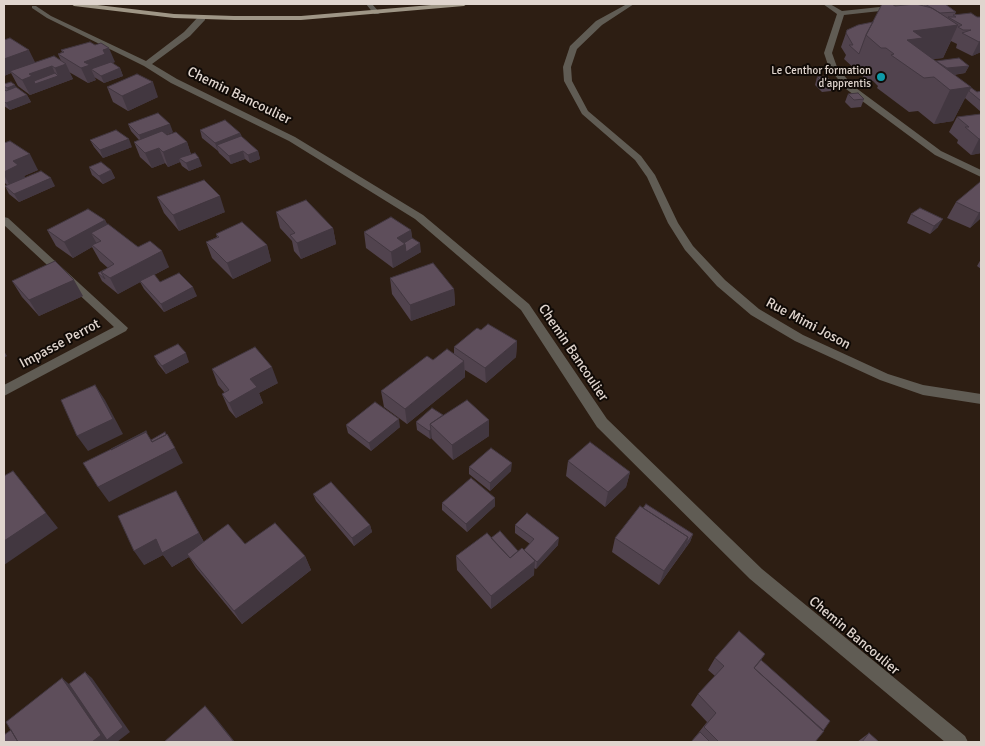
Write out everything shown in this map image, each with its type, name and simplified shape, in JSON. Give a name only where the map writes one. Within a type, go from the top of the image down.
[{"type":"main road","points":[[74,4],[202,18],[301,18],[464,4]]},
{"type":"street","points":[[369,4],[376,13]]},
{"type":"street","name":"Rue Mimi Joson","points":[[631,4],[599,23],[573,48],[567,67],[568,81],[585,112],[638,158],[652,178],[673,223],[689,248],[722,283],[755,312],[799,338],[884,377],[923,390],[981,399]]},
{"type":"street","points":[[826,4],[841,13],[925,4]]},
{"type":"street","name":"Chemin Bancoulier","points":[[34,7],[49,17],[147,64],[174,81],[292,139],[419,217],[525,307],[602,423],[742,560],[959,742]]},
{"type":"street","points":[[841,13],[828,53],[833,68],[849,87],[938,153],[981,174]]},
{"type":"street","points":[[147,64],[187,34],[202,18]]},
{"type":"street","name":"Impasse Perrot","points":[[4,220],[122,328],[4,391]]},
{"type":"building","points":[[882,4],[892,4],[895,6],[916,4],[932,8],[958,25],[913,31],[923,38],[907,40],[971,87],[950,90],[934,77],[924,78],[891,55],[894,54],[886,48],[881,48],[866,35]]},
{"type":"building","points":[[925,4],[945,4],[956,12],[940,13]]},
{"type":"building","points":[[971,13],[981,17],[981,41],[979,42],[962,33],[971,30],[963,30],[958,27],[962,25],[948,17]]},
{"type":"building","points":[[873,22],[859,54],[849,45],[853,45],[846,33],[847,30],[858,25]]},
{"type":"building","points":[[10,38],[29,50],[4,59],[4,40]]},
{"type":"building","points":[[90,42],[95,45],[101,43],[109,48],[103,50],[105,54],[84,62],[90,65],[81,68],[58,54],[64,52],[61,50]]},
{"type":"building","points":[[54,56],[66,64],[55,68],[52,66],[29,74],[32,76],[22,80],[10,71]]},
{"type":"building","points":[[959,58],[969,66],[947,68],[936,61]]},
{"type":"building","points":[[111,62],[120,68],[101,76],[91,69]]},
{"type":"building","points":[[55,73],[58,76],[35,84],[34,81]]},
{"type":"building","points":[[137,74],[153,82],[122,96],[107,87]]},
{"type":"building","points":[[826,76],[834,84],[825,85],[817,77]]},
{"type":"building","points":[[11,82],[15,85],[7,88],[4,86],[4,84]]},
{"type":"building","points":[[16,87],[27,95],[6,103],[4,101],[4,89],[6,91]]},
{"type":"building","points":[[971,88],[977,92],[981,91],[981,101],[969,91]]},
{"type":"building","points":[[858,93],[864,99],[854,100],[848,94]]},
{"type":"building","points":[[158,113],[170,124],[139,135],[128,124]]},
{"type":"building","points":[[981,114],[981,139],[979,139],[957,117]]},
{"type":"building","points":[[225,120],[240,133],[215,143],[200,130]]},
{"type":"building","points":[[116,130],[129,139],[100,150],[90,140]]},
{"type":"building","points":[[162,131],[167,135],[176,132],[187,142],[163,152],[159,148],[145,153],[134,142]]},
{"type":"building","points":[[241,136],[258,151],[248,155],[243,151],[229,156],[217,145]]},
{"type":"building","points":[[10,141],[30,154],[13,161],[18,165],[4,172],[4,143]]},
{"type":"building","points":[[195,153],[199,158],[186,163],[179,158]]},
{"type":"building","points":[[101,162],[111,170],[99,176],[89,167]]},
{"type":"building","points":[[41,171],[51,178],[14,194],[5,186]]},
{"type":"building","points":[[204,180],[220,196],[173,215],[157,197]]},
{"type":"building","points":[[980,182],[981,211],[979,213],[956,202]]},
{"type":"building","points":[[306,200],[333,228],[297,243],[290,235],[295,233],[276,212]]},
{"type":"building","points":[[920,208],[943,219],[934,226],[911,214]]},
{"type":"building","points":[[88,209],[105,220],[64,242],[47,230]]},
{"type":"building","points":[[391,217],[411,230],[397,238],[405,244],[391,252],[364,232]]},
{"type":"building","points":[[242,222],[267,245],[227,263],[206,242],[219,237],[216,234]]},
{"type":"building","points":[[108,224],[138,247],[150,241],[162,251],[110,278],[101,272],[114,264],[92,245],[101,241],[91,233]]},
{"type":"building","points":[[412,238],[420,243],[406,252],[404,243]]},
{"type":"building","points":[[55,261],[74,280],[29,300],[12,281]]},
{"type":"building","points":[[433,263],[454,289],[410,305],[390,278]]},
{"type":"building","points":[[179,273],[193,287],[161,304],[140,281],[154,274],[160,282]]},
{"type":"building","points":[[488,324],[517,341],[485,368],[454,347],[477,328],[481,330]]},
{"type":"building","points":[[178,344],[186,353],[162,366],[154,356]]},
{"type":"building","points":[[255,347],[272,367],[250,379],[257,387],[229,403],[222,394],[229,390],[212,369]]},
{"type":"building","points":[[447,349],[464,361],[405,409],[381,391],[427,356],[433,360]]},
{"type":"building","points":[[95,385],[113,419],[77,436],[61,400]]},
{"type":"building","points":[[467,400],[489,420],[452,445],[430,424]]},
{"type":"building","points":[[375,402],[399,419],[369,443],[346,425]]},
{"type":"building","points":[[432,408],[443,415],[430,424],[431,430],[429,431],[416,422]]},
{"type":"building","points":[[146,431],[147,433],[111,450],[111,449]]},
{"type":"building","points":[[146,432],[152,442],[167,434],[175,448],[98,487],[83,463]]},
{"type":"building","points":[[165,432],[166,435],[152,442],[151,440]]},
{"type":"building","points":[[590,442],[630,472],[608,492],[568,461]]},
{"type":"building","points":[[491,448],[512,463],[490,483],[469,467]]},
{"type":"building","points":[[13,471],[46,513],[4,541],[4,476]]},
{"type":"building","points":[[471,478],[495,498],[466,524],[442,503]]},
{"type":"building","points":[[331,482],[370,525],[352,538],[313,494]]},
{"type":"building","points":[[176,491],[199,533],[162,553],[156,539],[134,551],[118,516]]},
{"type":"building","points":[[646,504],[693,534],[686,544],[688,537],[643,508]]},
{"type":"building","points":[[640,506],[688,537],[664,571],[615,538]]},
{"type":"building","points":[[527,513],[559,538],[537,562],[524,550],[534,539],[515,525]]},
{"type":"building","points":[[275,523],[305,556],[234,611],[187,554],[228,524],[245,544]]},
{"type":"building","points":[[500,531],[518,551],[510,558],[491,538]]},
{"type":"building","points":[[487,533],[510,558],[522,548],[535,561],[491,596],[456,556]]},
{"type":"building","points":[[739,631],[765,654],[754,668],[824,731],[815,742],[719,742],[704,727],[716,713],[698,694],[724,666],[715,658]]},
{"type":"building","points":[[761,660],[830,721],[823,731],[754,668]]},
{"type":"building","points":[[85,672],[123,727],[107,740],[69,684]]},
{"type":"building","points":[[62,678],[101,735],[92,742],[18,742],[6,722]]},
{"type":"building","points":[[205,706],[234,742],[164,742]]},
{"type":"building","points":[[11,730],[18,742],[4,742],[4,735]]},
{"type":"building","points":[[700,732],[710,742],[691,742]]},
{"type":"building","points":[[869,733],[879,742],[862,742]]},
{"type":"place","name":"Le Centhor formation d'apprentis","points":[[881,77]]}]
